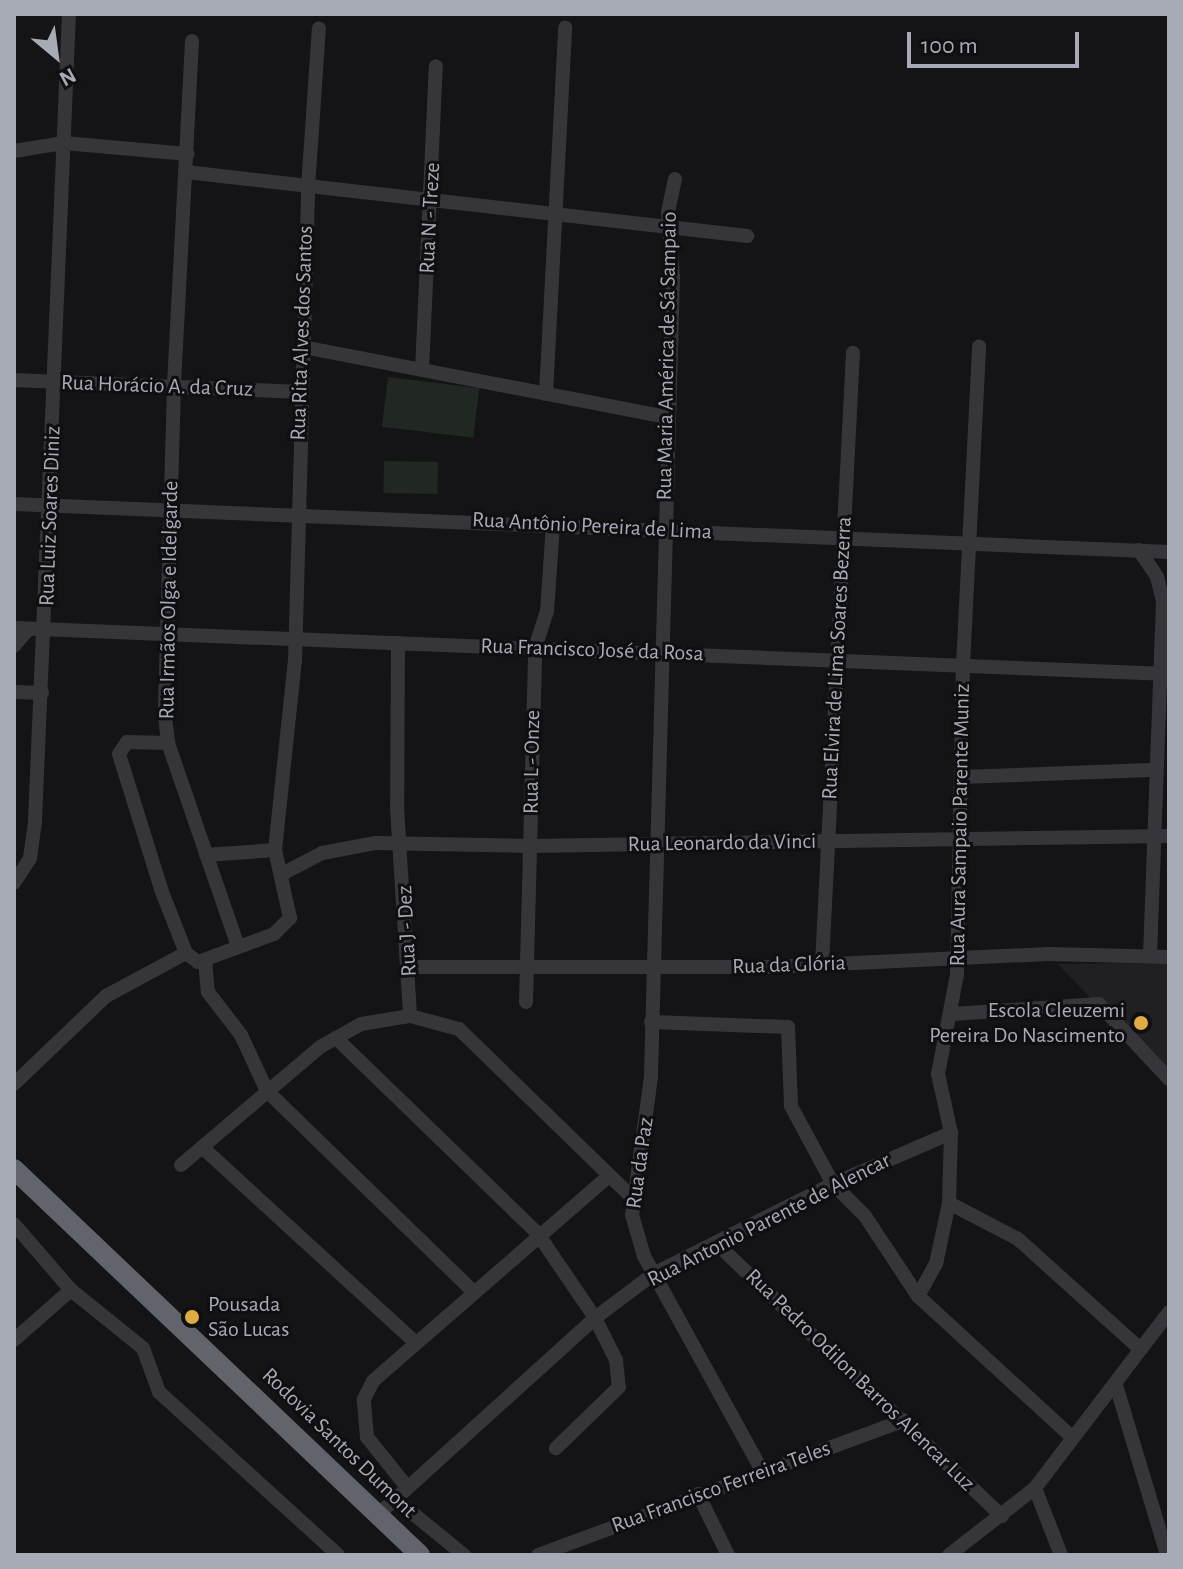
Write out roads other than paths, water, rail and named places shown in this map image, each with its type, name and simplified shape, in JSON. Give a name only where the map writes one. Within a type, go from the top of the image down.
[{"type":"highway","name":"Rodovia Santos Dumont","points":[[14,1169],[388,1506],[410,1551]]},
{"type":"street","name":"Rua Luiz Soares Diniz","points":[[14,883],[32,850],[42,693],[69,14]]},
{"type":"street","points":[[546,394],[553,211],[565,27]]},
{"type":"street","name":"Rua Rita Alves dos Santos","points":[[275,850],[294,638],[295,515],[308,188],[319,28]]},
{"type":"street","points":[[174,386],[192,41]]},
{"type":"street","name":"Rua N - Treze","points":[[422,370],[436,66]]},
{"type":"street","points":[[14,151],[64,143],[188,154]]},
{"type":"street","points":[[186,172],[308,188],[553,211],[747,236]]},
{"type":"street","name":"Rua Maria América de Sá Sampaio","points":[[652,966],[659,653],[673,277],[667,228],[675,179]]},
{"type":"street","name":"Rua Aura Sampaio Parente Muniz","points":[[918,1296],[936,1264],[949,1203],[951,1133],[938,1074],[953,1014],[957,959],[963,665],[979,346]]},
{"type":"street","points":[[303,347],[667,417]]},
{"type":"street","name":"Rua Elvira de Lima Soares Bezerra","points":[[822,964],[835,660],[853,353]]},
{"type":"street","name":"Rua Horácio A. da Cruz","points":[[14,380],[301,392]]},
{"type":"street","name":"Rua Irmãos Olga e Idelgarde","points":[[174,386],[165,633],[168,743],[238,946]]},
{"type":"street","name":"Rua Antônio Pereira de Lima","points":[[14,504],[971,541],[1169,552]]},
{"type":"street","name":"Rua L - Onze","points":[[526,1002],[535,648],[547,612],[553,524]]},
{"type":"street","points":[[1139,550],[1161,588],[1165,673],[1152,836],[1150,956]]},
{"type":"street","points":[[14,646],[21,628]]},
{"type":"street","name":"Rua Francisco José da Rosa","points":[[21,628],[1165,673]]},
{"type":"street","points":[[398,643],[397,808],[403,846]]},
{"type":"street","points":[[14,692],[42,693]]},
{"type":"street","points":[[168,743],[127,742],[119,754],[187,955]]},
{"type":"street","points":[[961,777],[1156,770]]},
{"type":"street","name":"Rua Leonardo da Vinci","points":[[282,874],[322,853],[354,844],[530,846],[1169,836]]},
{"type":"street","name":"Rua J - Dez","points":[[403,846],[410,1016]]},
{"type":"street","points":[[14,1084],[106,996],[187,955],[205,960],[287,924],[291,909],[275,850],[206,855]]},
{"type":"street","name":"Rua da Glória","points":[[409,967],[822,964],[1169,957]]},
{"type":"street","points":[[205,960],[208,992],[241,1035],[267,1091],[474,1292]]},
{"type":"street","name":"Rua da Paz","points":[[652,966],[646,1130],[634,1199],[636,1238],[762,1471]]},
{"type":"street","points":[[953,1014],[1099,1004],[1169,1079]]},
{"type":"street","points":[[181,1165],[267,1091],[336,1038],[361,1024],[410,1016],[459,1029],[634,1199]]},
{"type":"street","points":[[651,1022],[788,1027],[791,1106],[833,1184],[865,1216],[918,1296],[1071,1436]]},
{"type":"street","points":[[336,1038],[538,1234],[595,1318],[619,1368],[619,1387],[556,1448]]},
{"type":"street","name":"Rua Antonio Parente de Alencar","points":[[388,1506],[595,1318],[655,1273],[833,1184],[951,1133]]},
{"type":"street","points":[[202,1147],[416,1343]]},
{"type":"street","points":[[407,1487],[367,1437],[363,1414],[373,1381],[538,1234],[608,1177]]},
{"type":"street","points":[[949,1203],[1018,1239],[1139,1348]]},
{"type":"street","points":[[14,1224],[71,1290],[143,1348],[159,1392],[338,1555]]},
{"type":"street","name":"Rua Pedro Odilon Barros Alencar Luz","points":[[717,1244],[1002,1516]]},
{"type":"street","points":[[14,1340],[71,1290]]},
{"type":"street","points":[[949,1555],[1035,1488],[1071,1436],[1116,1385],[1139,1348],[1169,1312]]},
{"type":"street","points":[[1116,1385],[1167,1555]]},
{"type":"street","name":"Rua Francisco Ferreira Teles","points":[[538,1555],[904,1420]]},
{"type":"street","points":[[1035,1488],[1061,1555]]},
{"type":"street","points":[[698,1494],[728,1555]]},
{"type":"street","points":[[388,1506],[464,1555]]},
{"type":"place","name":"Escola Cleuzemi Pereira Do Nascimento","points":[[1141,1023]]},
{"type":"place","name":"Pousada São Lucas","points":[[192,1317]]}]
